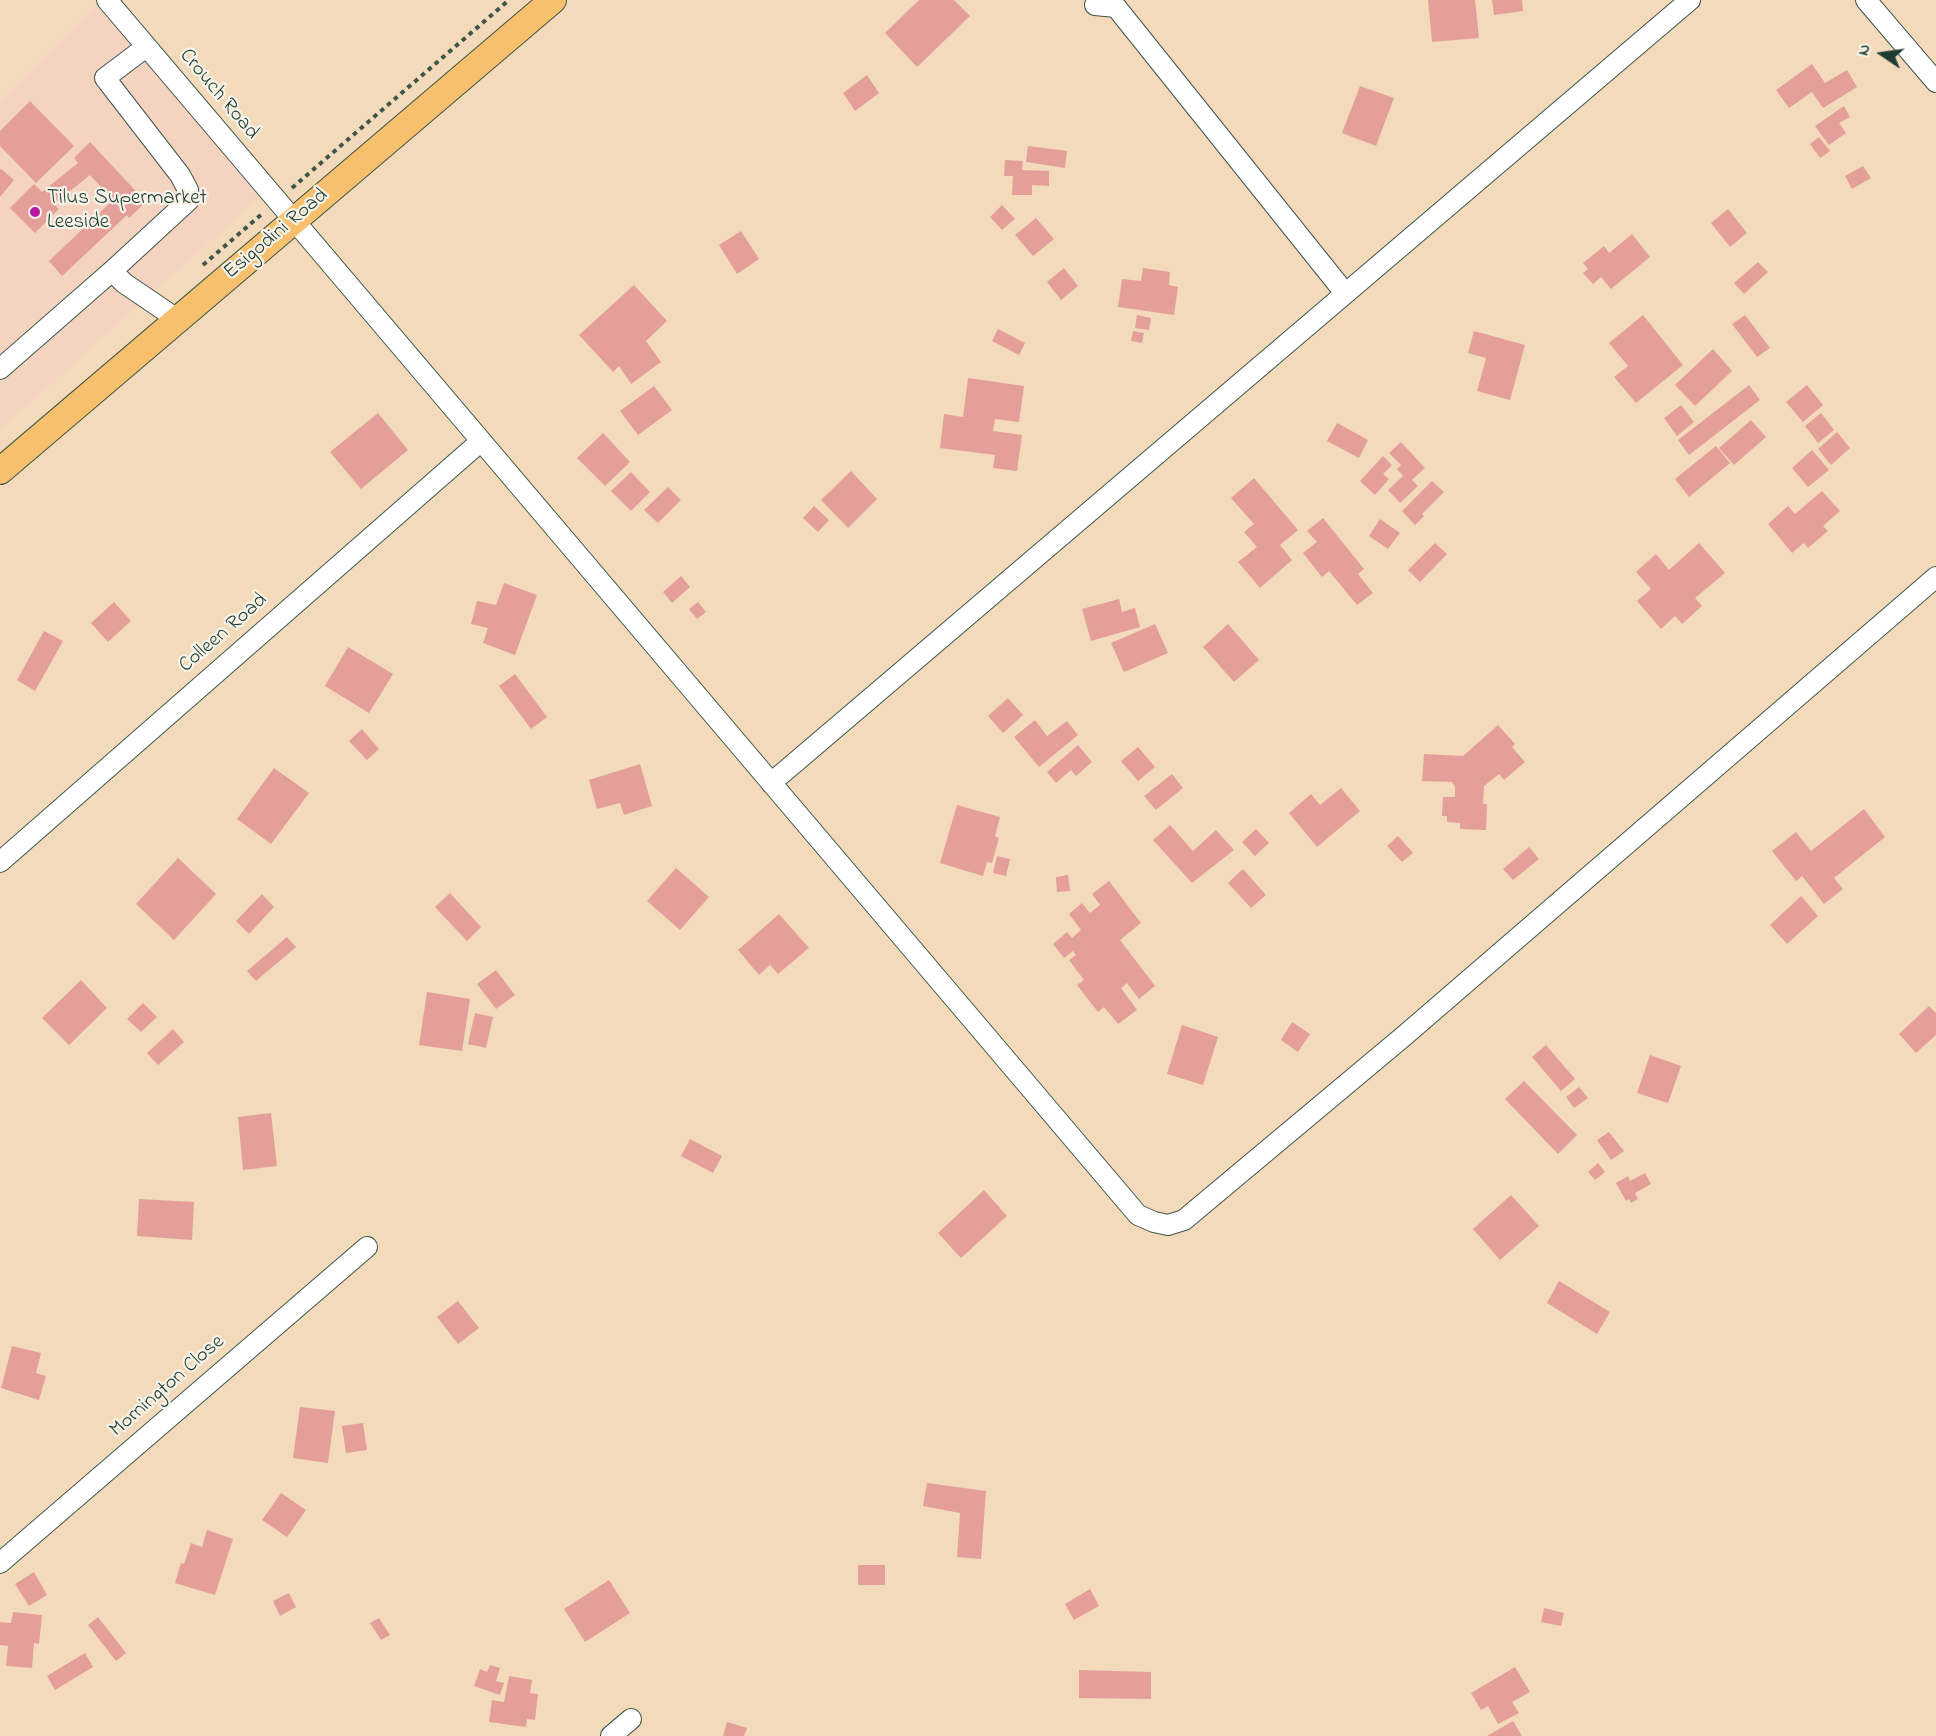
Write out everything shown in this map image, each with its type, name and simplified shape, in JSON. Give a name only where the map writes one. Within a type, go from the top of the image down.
[{"type":"main road","name":"Esigodini Road","points":[[0,471],[553,0]]},
{"type":"street","name":"Crouch Road","points":[[107,0],[1138,1215],[1154,1222],[1168,1225],[1184,1220],[1936,578]]},
{"type":"street","points":[[771,783],[1690,0]]},
{"type":"street","points":[[1866,0],[1936,82]]},
{"type":"street","points":[[1095,5],[1116,7],[1346,293]]},
{"type":"street","points":[[0,369],[188,201],[188,190],[180,175],[105,78],[146,47]]},
{"type":"street","points":[[112,271],[124,283],[177,319]]},
{"type":"street","name":"Colleen Road","points":[[0,862],[480,442]]},
{"type":"street","name":"Mornington Close","points":[[0,1563],[367,1247]]},
{"type":"street","points":[[611,1736],[631,1719]]},
{"type":"path","points":[[198,270],[508,0]]},
{"type":"shaded area","points":[[99,2],[261,196],[0,430],[0,101]]},
{"type":"building","points":[[919,0],[954,0],[970,16],[917,67],[885,33]]},
{"type":"building","points":[[1428,0],[1475,0],[1479,38],[1432,42]]},
{"type":"building","points":[[1492,0],[1522,0],[1523,11],[1494,15]]},
{"type":"building","points":[[1812,64],[1825,83],[1847,70],[1857,87],[1823,108],[1812,92],[1789,108],[1776,90]]},
{"type":"building","points":[[867,75],[879,93],[855,111],[843,93]]},
{"type":"building","points":[[1360,86],[1394,98],[1376,146],[1342,133]]},
{"type":"building","points":[[30,101],[74,146],[36,183],[0,146],[0,131]]},
{"type":"building","points":[[1844,106],[1850,117],[1839,123],[1846,133],[1829,145],[1815,126]]},
{"type":"building","points":[[1819,137],[1830,151],[1820,158],[1810,144]]},
{"type":"building","name":"Tilus Supermarket Leeside","points":[[90,142],[146,202],[129,218],[127,215],[62,276],[49,261],[113,200],[90,175],[54,204],[59,209],[35,233],[10,208],[34,184],[42,192],[78,163],[74,158]]},
{"type":"building","points":[[1028,146],[1067,151],[1065,168],[1026,162]]},
{"type":"building","points":[[1005,160],[1023,161],[1022,170],[1049,171],[1049,186],[1032,185],[1032,195],[1012,195],[1013,176],[1004,176]]},
{"type":"building","points":[[1863,166],[1871,178],[1852,189],[1845,176]]},
{"type":"building","points":[[0,170],[14,180],[0,197]]},
{"type":"building","points":[[1002,205],[1015,219],[1002,230],[990,217]]},
{"type":"building","points":[[1728,209],[1747,233],[1730,247],[1711,223]]},
{"type":"building","points":[[1036,218],[1054,239],[1033,256],[1015,235]]},
{"type":"building","points":[[741,231],[759,259],[737,274],[719,245]]},
{"type":"building","points":[[1632,234],[1650,257],[1611,289],[1601,277],[1593,284],[1583,273],[1588,269],[1583,263],[1604,246],[1609,253]]},
{"type":"building","points":[[1758,262],[1768,272],[1744,294],[1734,283]]},
{"type":"building","points":[[1064,268],[1078,286],[1061,300],[1047,282]]},
{"type":"building","points":[[1143,268],[1170,272],[1169,285],[1178,287],[1174,315],[1118,307],[1122,279],[1141,281]]},
{"type":"building","points":[[634,285],[667,321],[646,341],[661,362],[631,384],[619,366],[613,372],[579,335]]},
{"type":"building","points":[[1137,315],[1151,318],[1149,330],[1135,328]]},
{"type":"building","points":[[1643,315],[1683,365],[1636,403],[1614,377],[1628,366],[1609,343]]},
{"type":"building","points":[[1745,315],[1770,348],[1757,357],[1732,324]]},
{"type":"building","points":[[998,329],[1025,343],[1019,355],[992,341]]},
{"type":"building","points":[[1133,331],[1144,333],[1142,343],[1131,341]]},
{"type":"building","points":[[1474,331],[1525,345],[1510,400],[1477,391],[1486,358],[1468,353]]},
{"type":"building","points":[[1713,349],[1732,371],[1695,406],[1675,385]]},
{"type":"building","points":[[968,378],[1024,386],[1019,422],[995,419],[993,431],[1022,435],[1017,471],[993,468],[995,455],[940,448],[944,414],[963,417]]},
{"type":"building","points":[[1749,385],[1760,400],[1689,455],[1678,440]]},
{"type":"building","points":[[1807,385],[1823,405],[1803,422],[1786,402]]},
{"type":"building","points":[[654,386],[672,410],[638,435],[620,411]]},
{"type":"building","points":[[1681,405],[1694,422],[1677,436],[1664,418]]},
{"type":"building","points":[[378,413],[408,450],[361,489],[330,452]]},
{"type":"building","points":[[1821,413],[1834,430],[1818,443],[1805,426]]},
{"type":"building","points":[[1751,420],[1766,437],[1734,465],[1719,448]]},
{"type":"building","points":[[1337,423],[1368,440],[1359,458],[1327,441]]},
{"type":"building","points":[[1837,432],[1850,448],[1831,465],[1818,449]]},
{"type":"building","points":[[603,433],[630,462],[605,486],[577,458]]},
{"type":"building","points":[[1401,442],[1425,468],[1412,480],[1418,486],[1400,503],[1388,490],[1403,476],[1397,469],[1401,465],[1389,453]]},
{"type":"building","points":[[1716,446],[1730,463],[1689,497],[1675,479]]},
{"type":"building","points":[[1812,450],[1829,470],[1808,487],[1792,468]]},
{"type":"building","points":[[1383,456],[1392,465],[1383,474],[1389,479],[1375,495],[1360,481]]},
{"type":"building","points":[[851,471],[877,499],[848,528],[821,500]]},
{"type":"building","points":[[631,472],[650,492],[631,511],[611,491]]},
{"type":"building","points":[[1254,478],[1298,530],[1280,545],[1292,560],[1260,588],[1238,562],[1257,547],[1244,532],[1254,524],[1231,498]]},
{"type":"building","points":[[1432,481],[1444,492],[1422,514],[1424,516],[1415,525],[1402,511]]},
{"type":"building","points":[[668,487],[681,500],[658,523],[644,510]]},
{"type":"building","points":[[1822,491],[1840,511],[1823,526],[1828,531],[1808,548],[1804,543],[1792,553],[1768,524],[1788,506],[1795,514]]},
{"type":"building","points":[[814,506],[829,520],[818,532],[803,518]]},
{"type":"building","points":[[1323,518],[1364,569],[1358,574],[1373,593],[1357,605],[1329,571],[1322,577],[1303,553],[1317,542],[1307,531]]},
{"type":"building","points":[[1380,519],[1400,533],[1388,549],[1369,536]]},
{"type":"building","points":[[1435,543],[1447,554],[1420,582],[1408,570]]},
{"type":"building","points":[[1699,543],[1725,573],[1695,598],[1702,606],[1682,624],[1675,616],[1661,629],[1637,601],[1651,589],[1636,572],[1656,554],[1669,570]]},
{"type":"building","points":[[681,576],[690,587],[672,603],[663,592]]},
{"type":"building","points":[[504,583],[537,595],[515,655],[483,643],[488,628],[471,624],[477,601],[496,605]]},
{"type":"building","points":[[1119,599],[1122,612],[1135,608],[1140,627],[1091,641],[1082,609]]},
{"type":"building","points":[[114,602],[131,621],[108,642],[91,623]]},
{"type":"building","points":[[698,602],[706,612],[697,619],[689,609]]},
{"type":"building","points":[[1155,624],[1168,653],[1124,672],[1111,643]]},
{"type":"building","points":[[1228,624],[1259,660],[1234,682],[1203,647]]},
{"type":"building","points":[[44,631],[63,641],[35,691],[17,680]]},
{"type":"building","points":[[348,647],[393,674],[369,713],[325,686]]},
{"type":"building","points":[[515,674],[547,717],[531,729],[499,686]]},
{"type":"building","points":[[1008,698],[1023,715],[1003,733],[988,716]]},
{"type":"building","points":[[1035,720],[1047,736],[1067,721],[1078,735],[1039,767],[1014,737]]},
{"type":"building","points":[[1498,725],[1515,744],[1512,747],[1525,762],[1504,780],[1499,774],[1484,786],[1483,804],[1487,804],[1486,830],[1460,829],[1460,823],[1447,822],[1447,816],[1442,816],[1443,797],[1455,797],[1455,787],[1452,782],[1422,781],[1424,754],[1463,756]]},
{"type":"building","points":[[362,729],[379,749],[367,760],[349,741]]},
{"type":"building","points":[[1078,745],[1092,762],[1076,776],[1071,770],[1056,783],[1047,772]]},
{"type":"building","points":[[1138,747],[1155,767],[1138,781],[1121,761]]},
{"type":"building","points":[[640,764],[652,806],[624,815],[620,803],[597,809],[589,780]]},
{"type":"building","points":[[274,768],[309,793],[271,844],[237,819]]},
{"type":"building","points":[[1172,774],[1183,788],[1156,810],[1144,796]]},
{"type":"building","points":[[1341,788],[1360,811],[1317,847],[1289,813],[1311,794],[1320,805]]},
{"type":"building","points":[[957,805],[1000,817],[995,836],[999,838],[992,863],[987,862],[983,876],[940,863]]},
{"type":"building","points":[[1864,809],[1885,837],[1834,878],[1843,889],[1824,904],[1802,876],[1796,881],[1772,851],[1796,832],[1811,851]]},
{"type":"building","points":[[1170,825],[1193,851],[1216,830],[1234,850],[1192,883],[1153,840]]},
{"type":"building","points":[[1256,829],[1269,843],[1255,856],[1242,842]]},
{"type":"building","points":[[1398,836],[1413,853],[1402,862],[1387,846]]},
{"type":"building","points":[[1529,847],[1539,859],[1513,880],[1503,869]]},
{"type":"building","points":[[997,856],[1010,859],[1006,876],[993,873]]},
{"type":"building","points":[[178,858],[216,894],[174,940],[136,904]]},
{"type":"building","points":[[676,868],[709,897],[680,930],[647,901]]},
{"type":"building","points":[[1243,869],[1266,895],[1251,908],[1228,883]]},
{"type":"building","points":[[1068,875],[1070,891],[1057,892],[1056,877]]},
{"type":"building","points":[[1109,881],[1141,923],[1120,940],[1155,986],[1139,999],[1127,983],[1121,988],[1137,1010],[1118,1024],[1104,1007],[1098,1012],[1077,985],[1084,980],[1069,960],[1076,955],[1073,951],[1064,958],[1053,944],[1067,932],[1072,938],[1081,930],[1069,914],[1082,903],[1090,913],[1100,905],[1092,894]]},
{"type":"building","points":[[450,893],[481,927],[467,941],[435,907]]},
{"type":"building","points":[[262,894],[274,907],[249,934],[236,921]]},
{"type":"building","points":[[1801,896],[1818,916],[1787,944],[1770,925]]},
{"type":"building","points":[[779,914],[809,948],[778,974],[770,965],[759,975],[738,950]]},
{"type":"building","points":[[287,937],[296,947],[256,981],[247,971]]},
{"type":"building","points":[[496,970],[515,995],[496,1009],[477,984]]},
{"type":"building","points":[[81,980],[107,1008],[69,1045],[42,1018]]},
{"type":"building","points":[[427,992],[470,999],[462,1051],[419,1045]]},
{"type":"building","points":[[143,1003],[157,1017],[141,1032],[127,1019]]},
{"type":"building","points":[[1929,1006],[1936,1013],[1936,1035],[1916,1053],[1899,1034]]},
{"type":"building","points":[[475,1013],[493,1017],[486,1048],[468,1044]]},
{"type":"building","points":[[1292,1022],[1310,1034],[1298,1052],[1281,1040]]},
{"type":"building","points":[[1182,1025],[1218,1037],[1203,1085],[1167,1074]]},
{"type":"building","points":[[173,1029],[184,1042],[158,1065],[147,1053]]},
{"type":"building","points":[[1546,1045],[1575,1079],[1561,1091],[1532,1057]]},
{"type":"building","points":[[1650,1055],[1681,1066],[1668,1103],[1637,1093]]},
{"type":"building","points":[[1524,1081],[1577,1135],[1558,1154],[1505,1099]]},
{"type":"building","points":[[1579,1087],[1588,1098],[1574,1108],[1566,1097]]},
{"type":"building","points":[[271,1113],[277,1166],[243,1170],[238,1117]]},
{"type":"building","points":[[1609,1132],[1624,1151],[1611,1160],[1597,1140]]},
{"type":"building","points":[[690,1139],[722,1156],[713,1173],[681,1156]]},
{"type":"building","points":[[1598,1163],[1605,1172],[1595,1180],[1588,1172]]},
{"type":"building","points":[[1645,1173],[1651,1184],[1635,1193],[1638,1199],[1631,1203],[1629,1199],[1626,1201],[1616,1183],[1628,1176],[1630,1181]]},
{"type":"building","points":[[984,1190],[1007,1216],[961,1258],[938,1233]]},
{"type":"building","points":[[1511,1195],[1539,1226],[1500,1260],[1473,1229]]},
{"type":"building","points":[[139,1199],[194,1202],[192,1240],[137,1236]]},
{"type":"building","points":[[1559,1281],[1610,1312],[1597,1334],[1547,1303]]},
{"type":"building","points":[[458,1301],[479,1328],[458,1344],[437,1317]]},
{"type":"building","points":[[12,1346],[41,1353],[36,1373],[46,1376],[39,1400],[1,1388]]},
{"type":"building","points":[[300,1407],[335,1411],[328,1463],[293,1458]]},
{"type":"building","points":[[363,1423],[367,1450],[346,1453],[342,1426]]},
{"type":"building","points":[[927,1483],[986,1491],[981,1559],[957,1557],[960,1513],[923,1506]]},
{"type":"building","points":[[281,1493],[306,1510],[287,1537],[262,1520]]},
{"type":"building","points":[[207,1530],[233,1539],[215,1595],[175,1583],[181,1563],[184,1564],[191,1543],[202,1547]]},
{"type":"building","points":[[858,1565],[885,1565],[885,1585],[858,1585]]},
{"type":"building","points":[[34,1572],[47,1595],[29,1606],[15,1584]]},
{"type":"building","points":[[609,1580],[630,1613],[585,1642],[564,1609]]},
{"type":"building","points":[[1090,1589],[1099,1606],[1074,1620],[1065,1604]]},
{"type":"building","points":[[289,1593],[296,1607],[280,1616],[273,1601]]},
{"type":"building","points":[[1544,1608],[1564,1613],[1561,1626],[1541,1622]]},
{"type":"building","points":[[13,1612],[42,1615],[39,1644],[34,1643],[32,1668],[6,1666],[8,1646],[0,1645],[0,1622],[11,1623]]},
{"type":"building","points":[[98,1617],[126,1653],[116,1661],[88,1625]]},
{"type":"building","points":[[379,1618],[390,1635],[381,1640],[370,1623]]},
{"type":"building","points":[[85,1653],[93,1667],[55,1690],[47,1676]]},
{"type":"building","points":[[490,1665],[500,1668],[496,1681],[504,1683],[500,1695],[474,1686],[480,1669],[487,1672]]},
{"type":"building","points":[[1515,1667],[1530,1692],[1512,1702],[1519,1713],[1498,1724],[1488,1706],[1481,1710],[1471,1693]]},
{"type":"building","points":[[1079,1670],[1151,1672],[1151,1699],[1079,1698]]},
{"type":"building","points":[[509,1676],[532,1680],[530,1693],[538,1694],[535,1720],[527,1719],[526,1727],[489,1722],[492,1700],[504,1702]]},
{"type":"building","points":[[1513,1721],[1522,1736],[1487,1736]]},
{"type":"building","points":[[727,1722],[747,1728],[744,1736],[723,1736]]},
{"type":"place","name":"Tilus Supermarket Leeside","points":[[35,212]]}]
